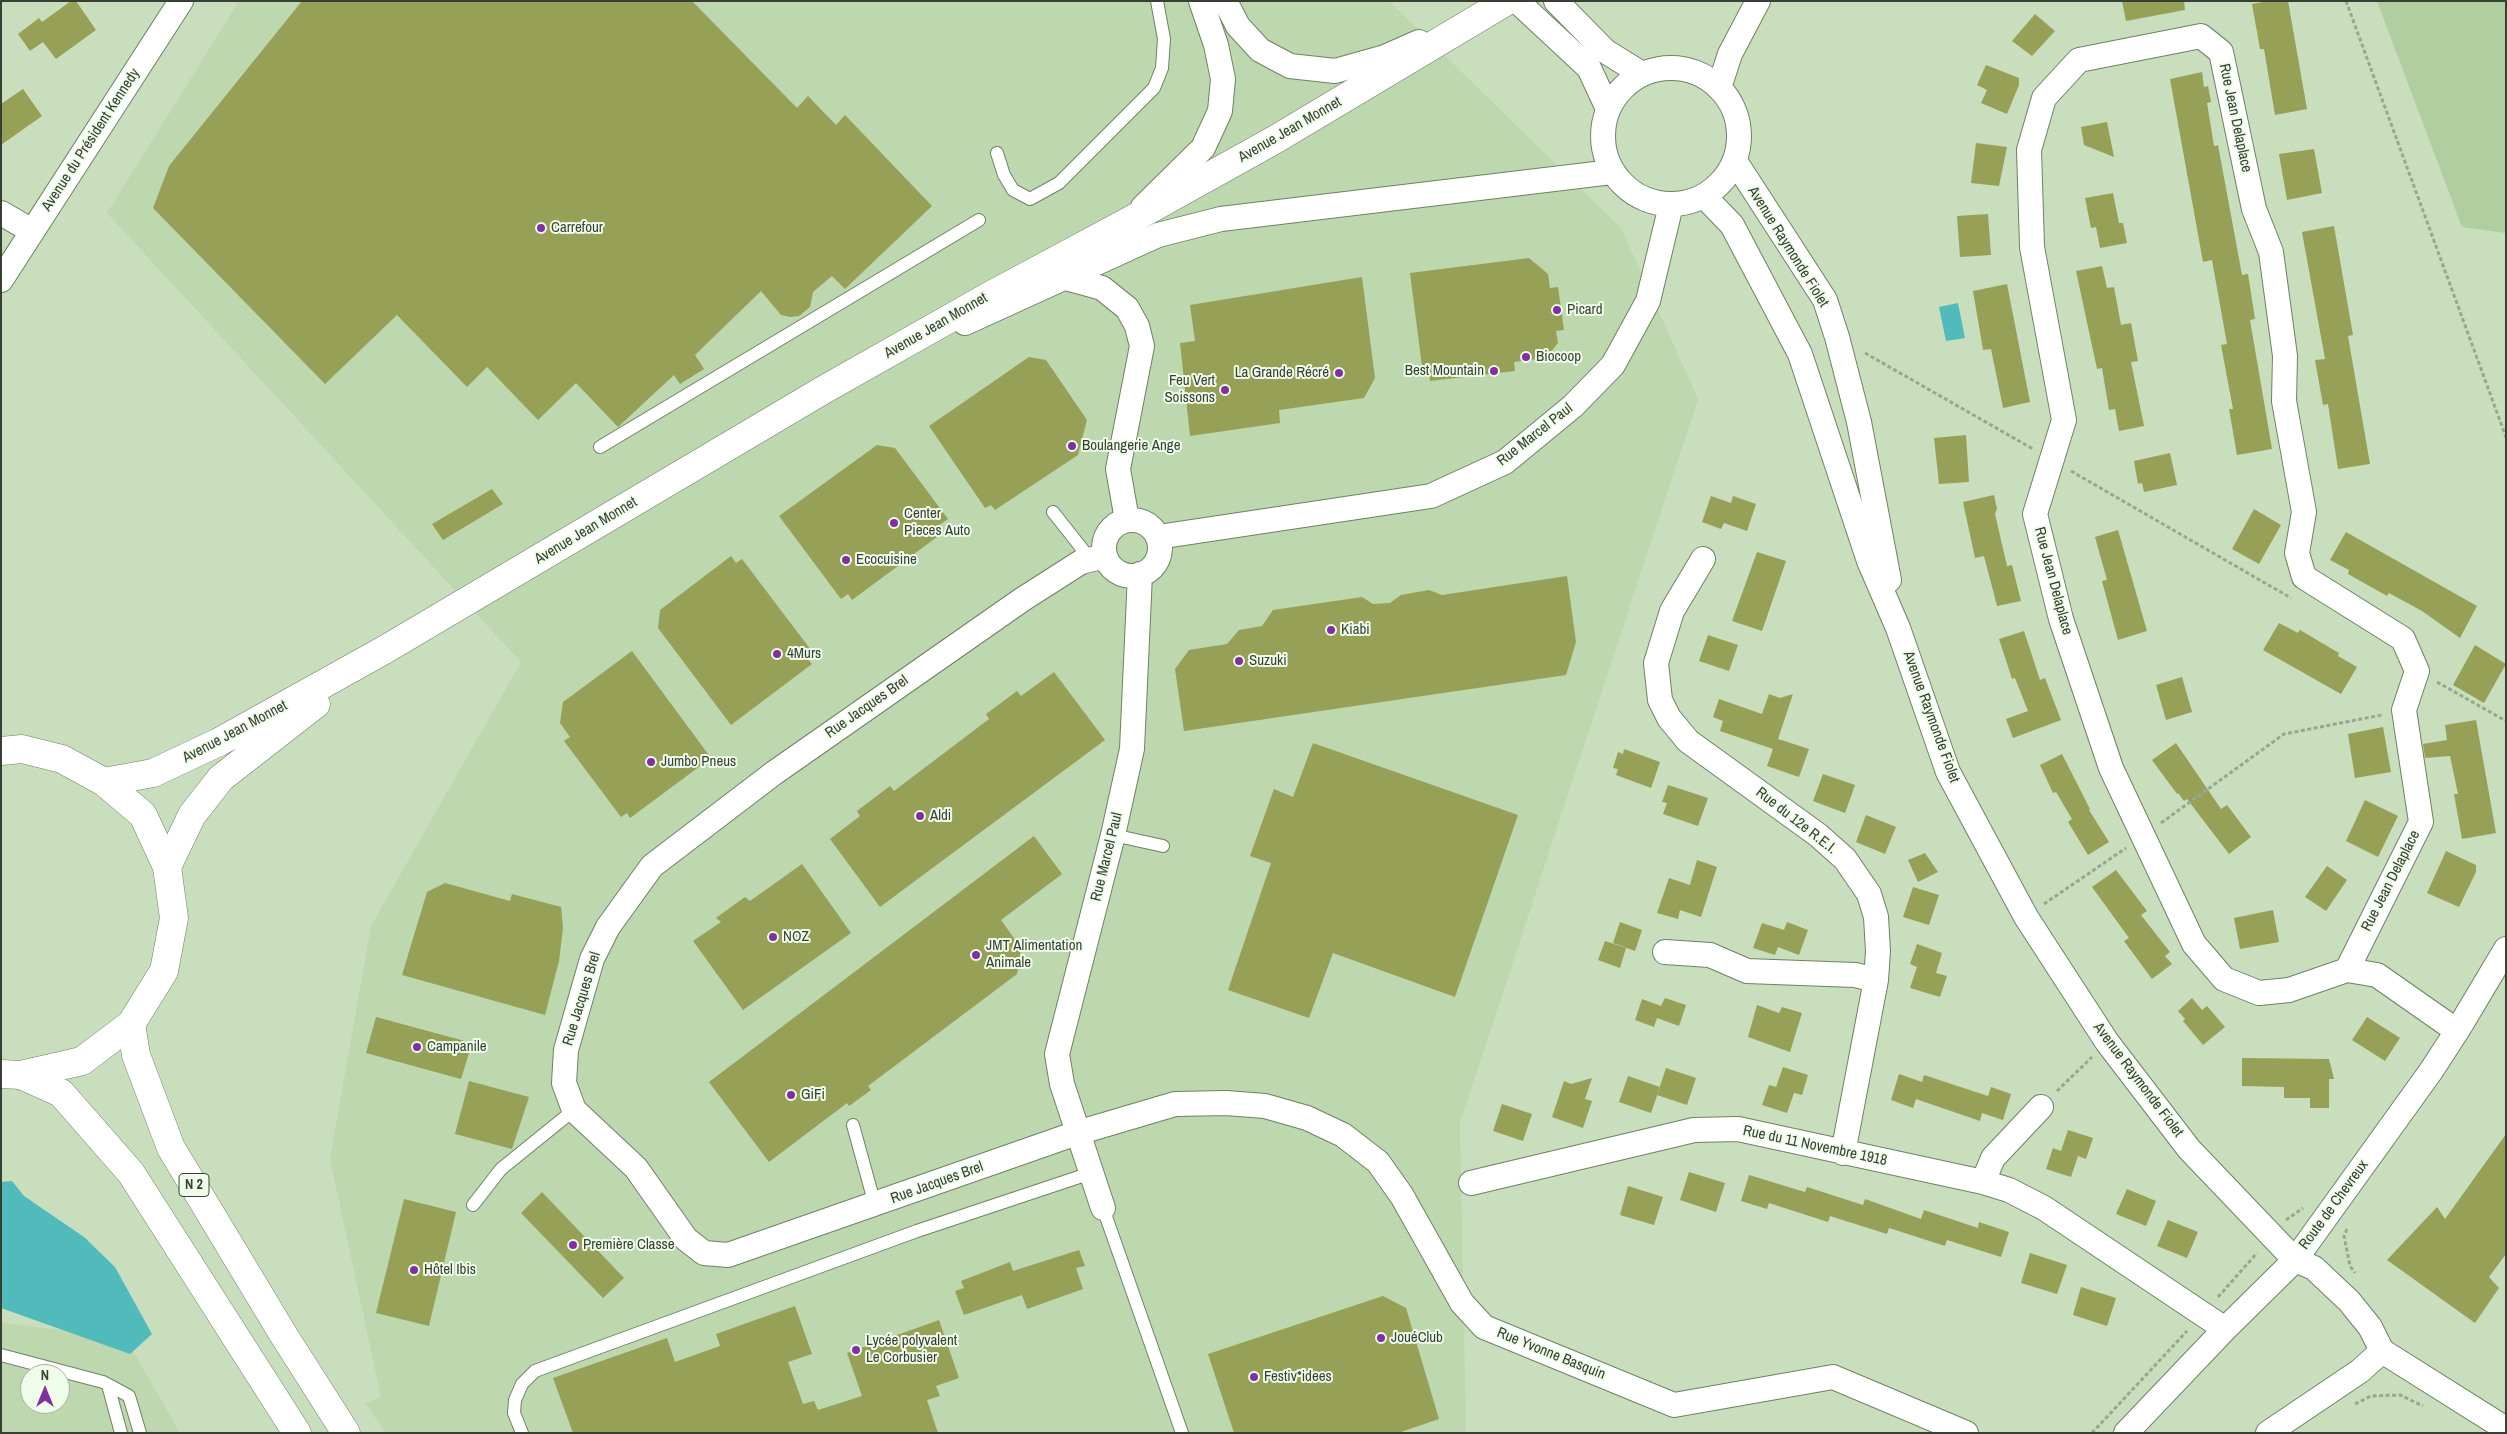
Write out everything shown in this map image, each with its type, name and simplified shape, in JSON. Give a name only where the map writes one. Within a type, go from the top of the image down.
[{"type":"main road","name":"Avenue Jean Monnet","points":[[104,782],[153,774],[219,742],[386,649],[825,389],[993,294],[1129,222],[1276,139],[1498,6]]},
{"type":"main road","name":"Avenue Jean Monnet","points":[[167,868],[192,815],[221,778],[386,649]]},
{"type":"main road","points":[[1,751],[22,749],[62,759],[104,782],[143,815],[167,868],[174,918],[164,971],[131,1024],[82,1061],[11,1075]]},
{"type":"main road","name":"N 2","points":[[131,1024],[136,1055],[171,1148],[346,1433]]},
{"type":"main road","points":[[11,1075],[61,1094],[131,1173],[297,1433]]},
{"type":"street","name":"Avenue du Président Kennedy","points":[[1,280],[181,1]]},
{"type":"street","points":[[1129,222],[1203,148],[1220,111],[1223,79],[1216,45],[1202,10],[1202,1]]},
{"type":"street","points":[[1225,1],[1238,26],[1260,50],[1290,66],[1335,71],[1385,57],[1498,6]]},
{"type":"street","points":[[1518,1],[1589,68],[1608,109]]},
{"type":"street","points":[[1556,1],[1605,51],[1642,74]]},
{"type":"street","points":[[1719,88],[1730,54],[1758,1]]},
{"type":"street","name":"Rue Jean Delaplace","points":[[2347,970],[2421,822],[2404,710],[2417,671],[2403,639],[2304,577],[2297,553],[2304,512],[2284,401],[2285,356],[2271,252],[2254,208],[2221,52],[2201,36],[2079,60],[2044,98],[2029,150],[2032,247],[2064,420],[2035,514],[2061,619],[2111,768],[2194,944],[2224,979],[2259,993],[2289,990],[2347,970],[2377,975],[2458,1031]]},
{"type":"street","points":[[1662,68],[1683,69],[1703,76],[1719,88],[1731,104],[1738,122],[1739,142],[1735,161],[1717,188],[1688,203],[1670,205],[1653,203],[1637,196],[1623,186],[1612,172],[1605,157],[1602,141],[1603,125],[1608,109],[1616,95],[1628,83],[1642,74],[1662,68]]},
{"type":"street","name":"Avenue Raymonde Fiolet","points":[[1735,161],[1825,300],[1837,337],[1858,422],[1898,628]]},
{"type":"street","points":[[825,389],[1062,277],[1158,235],[1221,219],[1612,172]]},
{"type":"street","name":"Avenue Raymonde Fiolet","points":[[1704,196],[1732,225],[1800,354],[1869,561],[1898,628],[1948,772],[2026,917],[2107,1042],[2189,1149],[2295,1260],[2314,1268],[2349,1301],[2370,1327],[2382,1351]]},
{"type":"street","name":"Rue Marcel Paul","points":[[1158,538],[1178,533],[1431,496],[1505,462],[1573,406],[1613,365],[1648,301],[1670,205]]},
{"type":"street","points":[[1,213],[32,232]]},
{"type":"street","points":[[1062,277],[1102,288],[1127,308],[1137,326],[1142,346],[1118,469],[1127,520]]},
{"type":"street","points":[[1127,520],[1146,523],[1158,538],[1160,548],[1157,560],[1150,569],[1140,574],[1123,574],[1098,558],[1111,530],[1127,520]]},
{"type":"street","name":"Rue Jacques Brel","points":[[1077,1133],[728,1255],[704,1253],[686,1239],[636,1168],[574,1110],[564,1083],[566,1050],[592,959],[608,927],[652,866],[774,773],[1022,599],[1080,562],[1098,558]]},
{"type":"street","name":"Rue du 12e R.E.I.","points":[[1703,558],[1672,611],[1656,663],[1660,700],[1669,718],[1688,740],[1818,835],[1845,859],[1869,894],[1876,917],[1878,951],[1876,980],[1843,1153]]},
{"type":"street","name":"Rue Marcel Paul","points":[[1103,1208],[1062,1084],[1057,1054],[1113,835],[1132,749],[1140,574]]},
{"type":"street","name":"Route de Chevreux","points":[[2126,1433],[2225,1329],[2295,1260],[2458,1031],[2506,949]]},
{"type":"street","points":[[1665,952],[1710,955],[1747,971],[1855,976],[1876,980]]},
{"type":"street","name":"Rue Yvonne Basquin","points":[[1077,1133],[1176,1104],[1226,1103],[1265,1106],[1307,1118],[1343,1135],[1378,1162],[1402,1196],[1462,1303],[1484,1327],[1674,1405],[1833,1377],[1966,1433]]},
{"type":"street","points":[[1983,1182],[1993,1158],[2041,1107]]},
{"type":"street","name":"Rue du 11 Novembre 1918","points":[[1472,1183],[1694,1130],[1738,1129],[1983,1182],[2009,1190],[2044,1208],[2225,1329]]},
{"type":"street","points":[[2268,1433],[2360,1371],[2382,1351],[2506,1429]]},
{"type":"lane","points":[[997,153],[1004,175],[1013,190],[1030,199],[1059,183],[1154,88],[1162,68],[1164,39],[1157,1]]},
{"type":"lane","points":[[600,447],[979,220]]},
{"type":"lane","points":[[1053,512],[1098,558]]},
{"type":"lane","points":[[1113,835],[1163,846]]},
{"type":"lane","points":[[473,1205],[501,1169],[574,1110]]},
{"type":"lane","points":[[853,1125],[875,1205]]},
{"type":"lane","points":[[522,1433],[514,1413],[515,1400],[522,1384],[535,1371],[917,1231],[1091,1173]]},
{"type":"lane","points":[[1103,1208],[1182,1433]]},
{"type":"lane","points":[[1,1355],[108,1385],[129,1396],[140,1433]]},
{"type":"lane","points":[[108,1385],[121,1433]]},
{"type":"path","points":[[2346,1],[2506,438]]},
{"type":"path","points":[[1837,337],[2298,602]]},
{"type":"path","points":[[2417,671],[2506,722]]},
{"type":"path","points":[[2026,917],[2143,836],[2284,734],[2404,710]]},
{"type":"path","points":[[2041,1107],[2107,1042]]},
{"type":"path","points":[[2346,1408],[2371,1396],[2400,1395],[2432,1410]]},
{"type":"shaded area","points":[[239,1],[1389,1],[1621,228],[1698,399],[1460,1123],[1466,1433],[385,1433],[366,1403],[381,1397],[330,1159],[371,926],[521,662],[107,213]]},
{"type":"shaded area","points":[[2377,1],[2506,1],[2506,233],[2462,227]]},
{"type":"shaded area","points":[[1,1323],[125,1337],[180,1433],[1,1433]]},
{"type":"water","points":[[1958,303],[1965,338],[1946,341],[1939,307]]},
{"type":"water","points":[[12,1181],[24,1196],[84,1237],[115,1267],[152,1334],[130,1354],[1,1308],[1,1182]]},
{"type":"building","points":[[71,1],[76,1],[96,30],[56,59],[43,42],[30,51],[18,34],[39,18],[42,22]]},
{"type":"building","name":"Carrefour","points":[[302,1],[692,1],[797,108],[808,96],[836,125],[845,115],[932,206],[845,289],[832,276],[813,292],[810,307],[799,316],[781,315],[761,291],[695,355],[704,369],[680,384],[674,375],[618,427],[576,383],[538,420],[487,367],[467,387],[397,315],[325,384],[153,208],[169,166]]},
{"type":"building","points":[[2122,1],[2184,1],[2185,10],[2126,21]]},
{"type":"building","points":[[2268,1],[2288,1],[2307,109],[2275,115],[2264,49],[2260,49],[2252,4]]},
{"type":"building","points":[[2035,14],[2055,31],[2032,56],[2012,41]]},
{"type":"building","points":[[1986,65],[2019,78],[2019,85],[2007,114],[1981,103],[1987,90],[1977,85]]},
{"type":"building","points":[[2202,72],[2204,87],[2208,86],[2211,102],[2207,103],[2214,146],[2218,145],[2242,275],[2248,274],[2255,319],[2250,320],[2272,449],[2237,455],[2229,409],[2233,409],[2221,345],[2227,344],[2212,260],[2203,262],[2170,79]]},
{"type":"building","points":[[23,89],[42,116],[1,145],[1,104]]},
{"type":"building","points":[[2107,122],[2114,157],[2084,145],[2081,127]]},
{"type":"building","points":[[1976,143],[2007,147],[1999,186],[1971,183]]},
{"type":"building","points":[[2314,149],[2322,193],[2287,200],[2279,154]]},
{"type":"building","points":[[2113,193],[2119,223],[2123,223],[2127,243],[2100,248],[2096,227],[2091,228],[2085,198]]},
{"type":"building","points":[[1988,214],[1991,255],[1960,257],[1957,216]]},
{"type":"building","points":[[2334,226],[2353,335],[2348,336],[2370,464],[2338,469],[2328,404],[2323,405],[2315,360],[2325,359],[2302,232]]},
{"type":"building","points":[[1529,258],[1548,274],[1550,288],[1558,287],[1564,330],[1556,331],[1558,343],[1546,358],[1514,362],[1515,371],[1430,381],[1429,373],[1423,374],[1410,273]]},
{"type":"building","points":[[2102,266],[2107,288],[2114,287],[2121,325],[2131,323],[2138,361],[2131,362],[2144,426],[2119,431],[2115,409],[2109,410],[2102,368],[2097,369],[2076,271]]},
{"type":"building","points":[[1362,277],[1375,378],[1364,398],[1279,410],[1280,423],[1190,436],[1180,343],[1195,341],[1190,305]]},
{"type":"building","points":[[2007,284],[2030,402],[2003,408],[1991,349],[1983,350],[1973,291]]},
{"type":"building","points":[[1029,357],[1046,360],[1087,420],[1078,455],[995,510],[991,505],[985,508],[929,426]]},
{"type":"building","points":[[1966,435],[1969,482],[1939,484],[1934,438]]},
{"type":"building","points":[[877,445],[895,448],[948,519],[932,530],[937,537],[852,600],[848,594],[841,599],[779,516]]},
{"type":"building","points":[[2170,453],[2177,485],[2144,492],[2142,483],[2138,484],[2134,461]]},
{"type":"building","points":[[492,489],[503,504],[443,540],[432,524]]},
{"type":"building","points":[[1994,495],[1997,509],[1995,514],[2007,566],[2012,565],[2021,601],[1997,606],[1984,556],[1975,558],[1963,502]]},
{"type":"building","points":[[1711,496],[1731,503],[1733,496],[1756,504],[1747,531],[1724,523],[1721,529],[1702,522]]},
{"type":"building","points":[[2254,509],[2281,525],[2259,564],[2232,549]]},
{"type":"building","points":[[2118,530],[2147,631],[2118,640],[2102,581],[2107,580],[2095,537]]},
{"type":"building","points":[[2346,532],[2477,606],[2460,638],[2422,611],[2389,593],[2387,596],[2348,574],[2349,570],[2330,560]]},
{"type":"building","points":[[1757,552],[1786,561],[1762,631],[1732,621]]},
{"type":"building","points":[[731,556],[736,563],[742,559],[814,654],[808,659],[812,664],[731,725],[658,628],[660,610]]},
{"type":"building","points":[[1567,576],[1576,642],[1566,675],[1184,731],[1175,669],[1189,650],[1227,644],[1239,630],[1262,626],[1273,610],[1362,597],[1373,604],[1390,603],[1401,595],[1429,590],[1442,595]]},
{"type":"building","points":[[2279,623],[2298,633],[2300,630],[2339,653],[2338,656],[2357,667],[2341,694],[2263,650]]},
{"type":"building","points":[[2024,631],[2040,680],[2045,678],[2061,720],[2013,738],[2006,719],[2028,711],[2015,678],[2012,679],[1999,639]]},
{"type":"building","points":[[1708,635],[1738,645],[1729,671],[1699,661]]},
{"type":"building","points":[[2475,645],[2506,664],[2484,703],[2453,685]]},
{"type":"building","points":[[632,651],[711,758],[630,818],[627,813],[621,817],[564,741],[570,737],[560,723],[563,702]]},
{"type":"building","points":[[1054,672],[1105,740],[880,907],[830,839],[860,816],[857,811],[890,786],[894,791],[989,719],[986,714],[1017,691],[1021,696]]},
{"type":"building","points":[[2182,677],[2192,712],[2166,720],[2156,685]]},
{"type":"building","points":[[1769,694],[1780,698],[1793,694],[1778,739],[1809,749],[1799,777],[1767,766],[1773,749],[1720,731],[1723,721],[1713,717],[1719,699],[1762,714]]},
{"type":"building","points":[[2476,720],[2496,833],[2462,839],[2454,794],[2458,794],[2450,756],[2425,758],[2423,744],[2447,740],[2445,725]]},
{"type":"building","points":[[2383,727],[2391,772],[2355,778],[2348,734]]},
{"type":"building","points":[[1313,743],[1518,815],[1455,997],[1333,953],[1309,1018],[1228,990],[1271,863],[1250,856],[1274,789],[1293,797]]},
{"type":"building","points":[[2176,743],[2221,809],[2227,805],[2251,837],[2229,854],[2187,799],[2184,801],[2177,794],[2152,760]]},
{"type":"building","points":[[1624,749],[1660,762],[1651,788],[1616,775],[1618,769],[1613,768],[1618,752],[1623,754]]},
{"type":"building","points":[[2062,754],[2089,810],[2109,842],[2088,855],[2068,822],[2072,819],[2056,792],[2053,793],[2040,765]]},
{"type":"building","points":[[1823,774],[1855,785],[1845,813],[1813,801]]},
{"type":"building","points":[[1668,785],[1708,798],[1698,826],[1663,814],[1667,803],[1662,802]]},
{"type":"building","points":[[2365,800],[2398,816],[2378,857],[2346,841]]},
{"type":"building","points":[[1866,815],[1896,827],[1885,854],[1856,842]]},
{"type":"building","points":[[1034,836],[1062,874],[1001,920],[1021,948],[1017,974],[868,1086],[871,1090],[849,1106],[847,1103],[769,1162],[709,1082]]},
{"type":"building","points":[[2446,851],[2476,865],[2476,872],[2459,907],[2427,893]]},
{"type":"building","points":[[1925,853],[1938,872],[1918,882],[1908,860]]},
{"type":"building","points":[[1697,860],[1717,867],[1701,917],[1680,910],[1678,919],[1657,913],[1669,878],[1690,885]]},
{"type":"building","name":"NOZ","points":[[802,864],[851,933],[743,1010],[693,941],[721,922],[716,918],[745,897],[750,901]]},
{"type":"building","points":[[2327,866],[2347,880],[2326,911],[2305,897]]},
{"type":"building","points":[[2116,870],[2147,911],[2141,915],[2170,952],[2165,956],[2172,964],[2152,979],[2124,941],[2129,938],[2092,887]]},
{"type":"building","points":[[445,883],[510,901],[512,894],[561,907],[563,928],[559,961],[545,1015],[402,975],[427,892]]},
{"type":"building","points":[[1913,887],[1939,895],[1929,925],[1903,917]]},
{"type":"building","points":[[2273,910],[2279,942],[2240,949],[2234,918]]},
{"type":"building","points":[[1620,922],[1642,930],[1635,951],[1613,943]]},
{"type":"building","points":[[1787,922],[1808,930],[1799,955],[1778,947],[1775,955],[1753,948],[1762,923],[1784,930]]},
{"type":"building","points":[[1605,941],[1626,948],[1620,968],[1598,960]]},
{"type":"building","points":[[1917,944],[1942,953],[1936,973],[1947,976],[1940,997],[1910,988],[1917,967],[1910,964]]},
{"type":"building","points":[[1665,998],[1686,1005],[1679,1026],[1657,1018],[1654,1027],[1635,1020],[1642,999],[1661,1006]]},
{"type":"building","points":[[2192,998],[2202,1010],[2207,1006],[2225,1027],[2203,1045],[2183,1021],[2185,1019],[2178,1011]]},
{"type":"building","points":[[1757,1005],[1779,1013],[1782,1007],[1802,1013],[1790,1052],[1748,1037]]},
{"type":"building","points":[[376,1017],[472,1043],[461,1079],[366,1053]]},
{"type":"building","points":[[2367,1017],[2400,1038],[2385,1061],[2352,1040]]},
{"type":"building","points":[[2242,1058],[2329,1059],[2334,1079],[2329,1079],[2329,1108],[2310,1108],[2310,1098],[2284,1098],[2284,1087],[2242,1086]]},
{"type":"building","points":[[1783,1067],[1808,1075],[1802,1095],[1794,1093],[1787,1113],[1762,1105],[1769,1085],[1776,1087]]},
{"type":"building","points":[[1666,1068],[1696,1078],[1687,1105],[1657,1095]]},
{"type":"building","points":[[1899,1074],[1922,1082],[1924,1075],[1988,1096],[1991,1087],[2011,1094],[2003,1120],[1982,1113],[1980,1121],[1916,1099],[1913,1108],[1891,1100]]},
{"type":"building","points":[[1628,1076],[1660,1087],[1651,1113],[1619,1102]]},
{"type":"building","points":[[1592,1078],[1585,1099],[1592,1101],[1583,1128],[1552,1117],[1564,1081],[1571,1084]]},
{"type":"building","points":[[469,1081],[529,1097],[512,1149],[455,1134]]},
{"type":"building","points":[[1502,1104],[1532,1114],[1523,1141],[1493,1131]]},
{"type":"building","points":[[2068,1130],[2093,1138],[2086,1159],[2078,1156],[2071,1177],[2046,1169],[2053,1148],[2061,1151]]},
{"type":"building","points":[[2506,1134],[2506,1254],[2489,1277],[2499,1288],[2475,1323],[2387,1260],[2437,1207],[2445,1219]]},
{"type":"building","points":[[1689,1172],[1725,1183],[1716,1212],[1680,1200]]},
{"type":"building","points":[[1749,1175],[1805,1192],[1807,1187],[1863,1205],[1865,1199],[1921,1219],[1924,1210],[1978,1228],[1979,1222],[2009,1232],[2001,1257],[1947,1240],[1945,1246],[1889,1228],[1887,1234],[1830,1216],[1828,1222],[1769,1203],[1767,1209],[1741,1201]]},
{"type":"building","points":[[1628,1186],[1663,1197],[1654,1225],[1620,1215]]},
{"type":"building","points":[[2127,1189],[2156,1201],[2146,1226],[2116,1214]]},
{"type":"building","points":[[542,1192],[624,1278],[603,1298],[521,1213]]},
{"type":"building","points":[[404,1199],[456,1212],[429,1326],[376,1313]]},
{"type":"building","points":[[2168,1220],[2198,1232],[2187,1258],[2157,1246]]},
{"type":"building","points":[[1079,1250],[1085,1266],[1076,1268],[1083,1289],[1027,1309],[1022,1295],[964,1315],[955,1291],[964,1288],[961,1281],[1010,1262],[1013,1271]]},
{"type":"building","points":[[2030,1253],[2067,1265],[2057,1294],[2021,1283]]},
{"type":"building","points":[[2081,1287],[2116,1298],[2107,1326],[2073,1315]]},
{"type":"building","points":[[1383,1296],[1406,1308],[1439,1419],[1398,1433],[1234,1433],[1208,1354]]},
{"type":"building","points":[[795,1306],[812,1354],[788,1362],[803,1404],[814,1401],[818,1410],[862,1396],[847,1353],[939,1320],[959,1378],[936,1386],[940,1396],[927,1400],[938,1433],[573,1433],[553,1378],[667,1338],[675,1362],[720,1346],[716,1334]]},
{"type":"place","name":"Carrefour","points":[[541,228]]},
{"type":"place","name":"Picard","points":[[1557,310]]},
{"type":"place","name":"Biocoop","points":[[1526,357]]},
{"type":"place","name":"Best Mountain","points":[[1494,371]]},
{"type":"place","name":"La Grande Récré","points":[[1339,373]]},
{"type":"place","name":"Feu Vert Soissons","points":[[1225,390]]},
{"type":"place","name":"Boulangerie Ange","points":[[1072,446]]},
{"type":"place","name":"Center Pieces Auto","points":[[894,523]]},
{"type":"place","name":"Ecocuisine","points":[[846,560]]},
{"type":"place","name":"Kiabi","points":[[1331,630]]},
{"type":"place","name":"4Murs","points":[[777,654]]},
{"type":"place","name":"Suzuki","points":[[1239,661]]},
{"type":"place","name":"Jumbo Pneus","points":[[651,762]]},
{"type":"place","name":"Aldi","points":[[920,816]]},
{"type":"place","name":"NOZ","points":[[773,937]]},
{"type":"place","name":"JMT Alimentation Animale","points":[[976,955]]},
{"type":"place","name":"Campanile","points":[[417,1047]]},
{"type":"place","name":"GiFi","points":[[791,1095]]},
{"type":"place","name":"Première Classe","points":[[573,1245]]},
{"type":"place","name":"Hôtel Ibis","points":[[414,1270]]},
{"type":"place","name":"JouéClub","points":[[1381,1338]]},
{"type":"place","name":"Lycée polyvalent Le Corbusier","points":[[856,1350]]},
{"type":"place","name":"Festiv*idees","points":[[1254,1377]]}]
